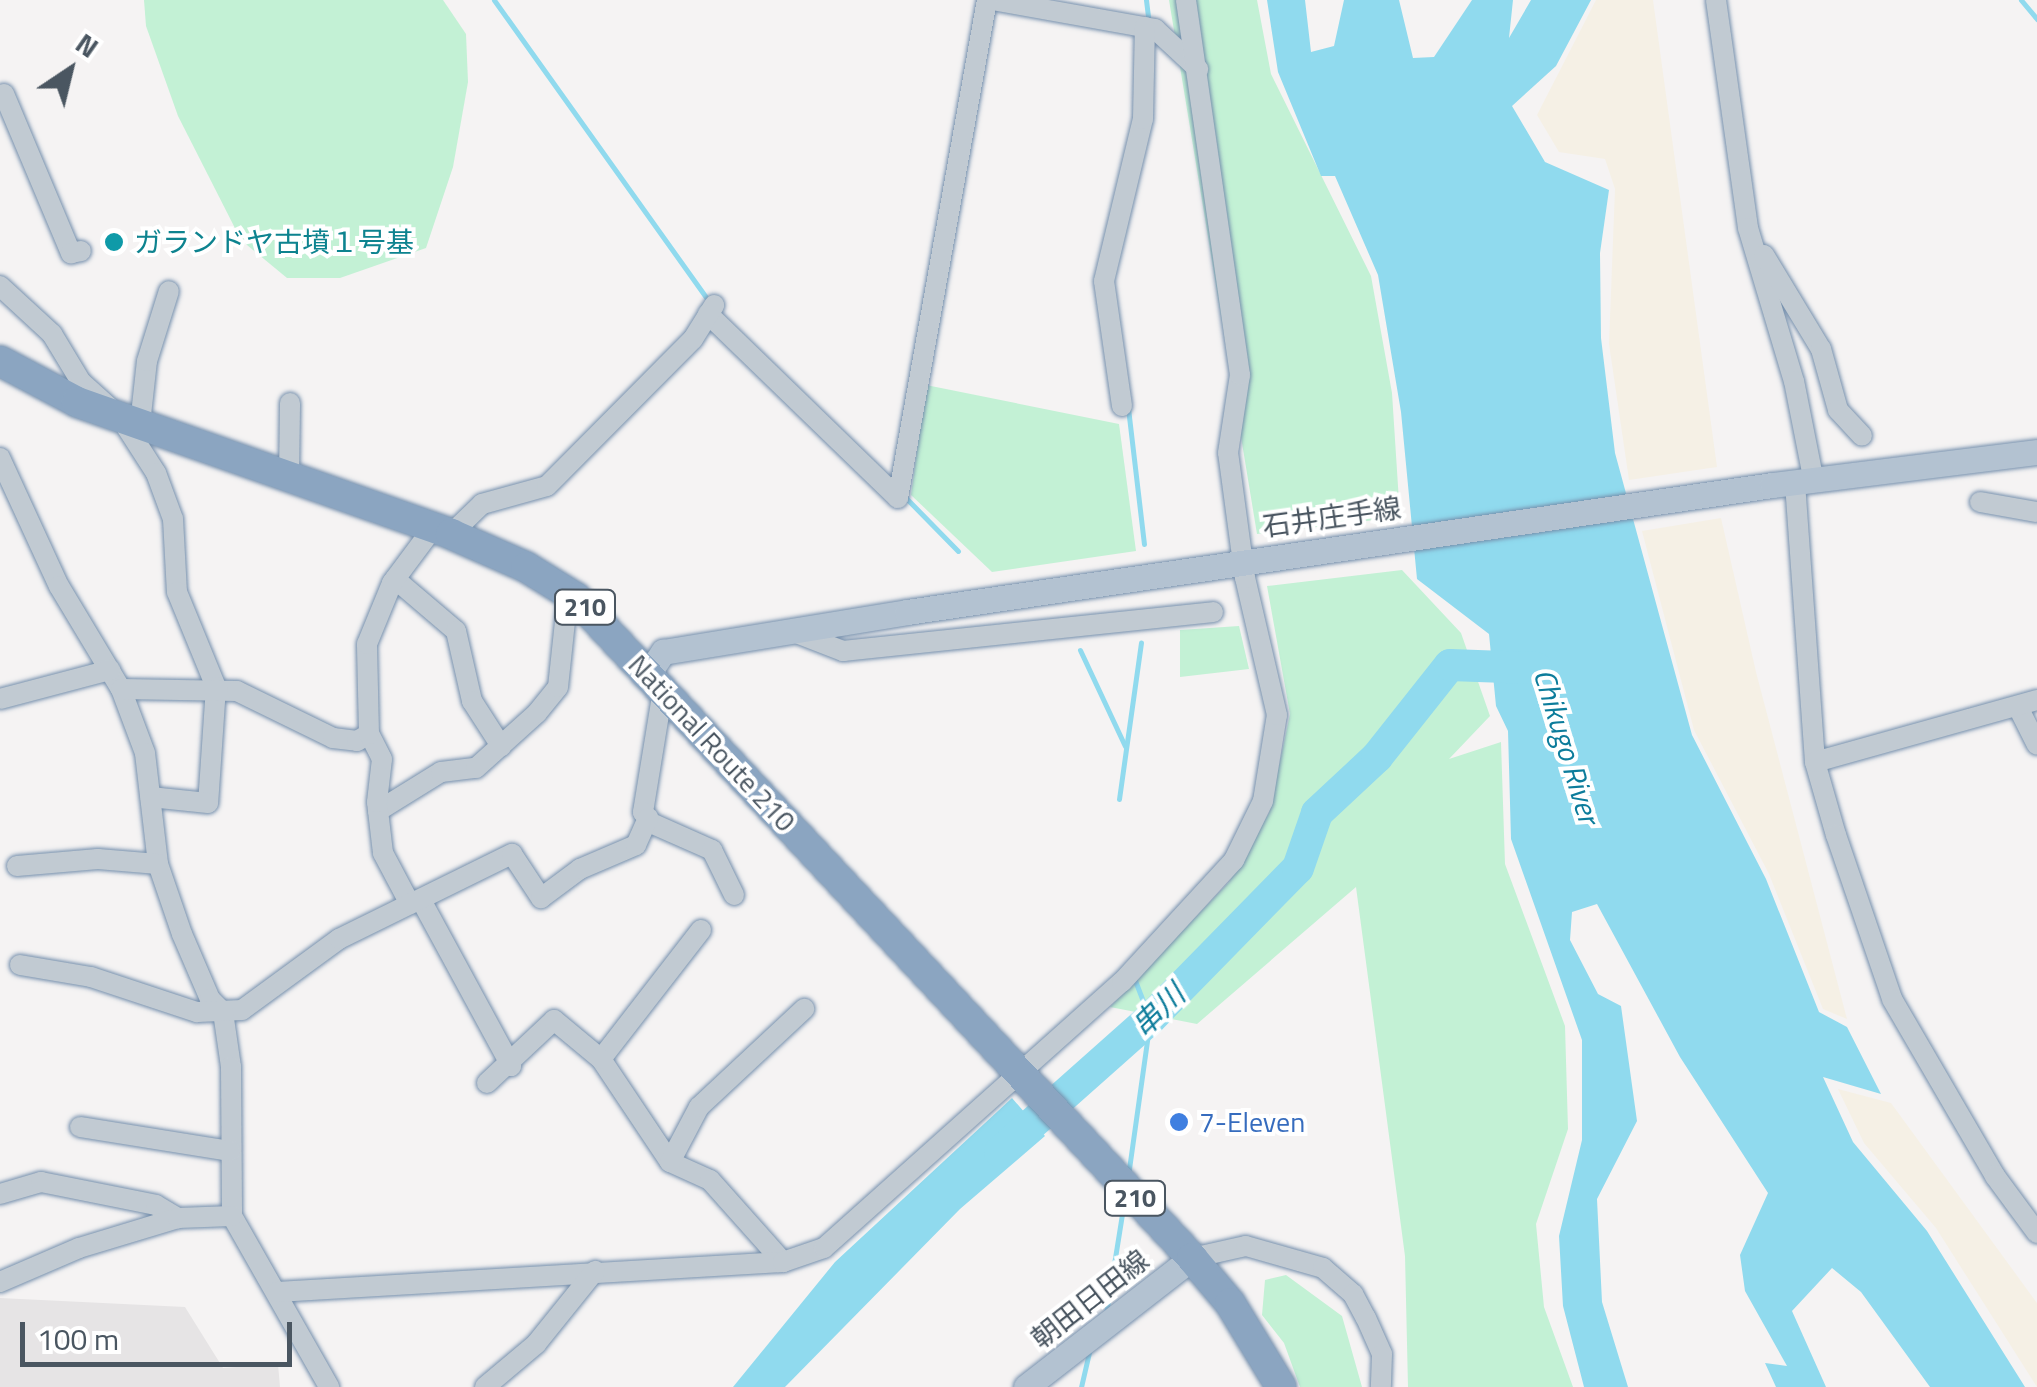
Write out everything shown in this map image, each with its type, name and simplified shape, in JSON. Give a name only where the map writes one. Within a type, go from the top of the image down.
[{"type":"highway","name":"National Route 210","points":[[0,361],[130,421],[442,531],[568,593],[656,682],[1192,1258]]},
{"type":"highway","name":"210","points":[[1192,1258],[1230,1302],[1281,1387]]},
{"type":"main road","name":"石井庄手線","points":[[656,682],[662,652],[1254,559],[2037,452]]},
{"type":"main road","name":"朝田日田線","points":[[1026,1387],[1192,1258]]},
{"type":"street","points":[[511,1066],[416,902],[383,853],[378,811],[382,759],[369,734],[367,644],[395,579],[442,531],[482,504],[546,486],[693,339],[712,308],[900,491],[990,0],[1150,28],[1198,70]]},
{"type":"street","points":[[276,1292],[783,1262],[824,1248],[1185,918],[1234,860],[1262,801],[1277,715],[1254,559],[1228,454],[1240,375],[1186,0]]},
{"type":"street","points":[[1716,0],[1748,228],[1794,381],[1794,483],[1815,762],[1892,999],[1995,1176],[2037,1232]]},
{"type":"street","points":[[1122,406],[1104,281],[1143,119],[1150,28]]},
{"type":"street","points":[[5,93],[71,253],[81,250]]},
{"type":"street","points":[[1748,228],[1821,349],[1838,410],[1862,436]]},
{"type":"street","points":[[0,286],[52,334],[81,382],[130,421],[173,519],[177,592],[216,687],[208,803],[150,797]]},
{"type":"street","points":[[130,421],[169,291]]},
{"type":"street","points":[[289,476],[290,403]]},
{"type":"street","points":[[0,458],[59,586],[115,680],[145,753],[158,864],[210,999],[223,1012],[232,1067],[232,1216],[329,1387]]},
{"type":"street","points":[[1980,502],[2037,512]]},
{"type":"street","points":[[395,579],[456,631],[472,701],[501,746]]},
{"type":"street","points":[[378,811],[441,772],[476,768],[558,687],[568,593]]},
{"type":"street","points":[[791,631],[842,651],[1213,612]]},
{"type":"street","points":[[0,700],[115,680],[216,687],[237,691],[334,738],[357,741],[369,734]]},
{"type":"street","points":[[656,682],[643,812],[712,850],[734,894]]},
{"type":"street","points":[[1815,762],[2028,703],[2037,745]]},
{"type":"street","points":[[20,965],[91,976],[197,1012],[242,1010],[339,939],[512,854],[541,898],[580,870],[636,845],[648,818]]},
{"type":"street","points":[[17,866],[98,859],[158,864]]},
{"type":"street","points":[[601,1059],[702,930]]},
{"type":"street","points":[[670,1162],[699,1106],[804,1009]]},
{"type":"street","points":[[488,1083],[511,1066],[554,1020],[601,1059],[670,1162],[710,1180],[783,1262]]},
{"type":"street","points":[[80,1127],[230,1151]]},
{"type":"street","points":[[0,1194],[41,1182],[112,1201],[139,1200],[178,1218]]},
{"type":"street","points":[[0,1282],[79,1248],[178,1218],[232,1216]]},
{"type":"street","points":[[1192,1258],[1246,1246],[1324,1268],[1353,1294],[1366,1318],[1382,1354],[1381,1387]]},
{"type":"street","points":[[485,1387],[536,1344],[595,1271]]},
{"type":"shaded area","points":[[0,1298],[185,1307],[223,1368],[278,1364],[280,1387],[0,1387]]},
{"type":"green space","points":[[144,0],[443,0],[466,34],[468,82],[453,167],[426,248],[340,278],[287,278],[241,240],[178,116],[146,26]]},
{"type":"green space","points":[[1169,0],[1257,0],[1271,74],[1371,276],[1392,393],[1400,517],[1257,534]]},
{"type":"green space","points":[[926,385],[1119,424],[1136,551],[992,572],[911,495]]},
{"type":"green space","points":[[1402,570],[1461,633],[1490,716],[1449,759],[1501,742],[1505,864],[1565,1026],[1568,1129],[1536,1224],[1544,1307],[1573,1387],[1408,1387],[1405,1256],[1356,887],[1197,1024],[1110,1007],[1229,882],[1269,813],[1290,714],[1267,586]]},
{"type":"green space","points":[[1239,626],[1249,669],[1180,677],[1180,630]]},
{"type":"green space","points":[[1286,1275],[1342,1316],[1362,1387],[1300,1387],[1284,1343],[1262,1315],[1265,1280]]},
{"type":"sand","points":[[1596,0],[1653,0],[1717,467],[1629,480],[1609,344],[1615,189],[1605,159],[1559,152],[1537,115]]},
{"type":"sand","points":[[1721,518],[1756,672],[1847,1019],[1823,1009],[1769,874],[1694,730],[1642,531]]},
{"type":"sand","points":[[1838,1089],[1891,1103],[2037,1303],[2037,1387],[1936,1228],[1864,1143]]},
{"type":"water","name":"Chikugo River","points":[[1267,0],[1305,0],[1311,52],[1334,46],[1344,0],[1399,0],[1413,58],[1434,57],[1472,0],[1513,0],[1509,38],[1531,0],[1591,0],[1556,66],[1512,106],[1545,162],[1609,190],[1600,253],[1601,338],[1615,453],[1692,735],[1766,879],[1819,1012],[1847,1027],[1881,1094],[1823,1077],[1853,1142],[1927,1231],[2025,1387],[1930,1387],[1861,1292],[1832,1268],[1792,1311],[1826,1387],[1776,1387],[1765,1363],[1787,1366],[1745,1291],[1740,1255],[1768,1193],[1680,1057],[1597,904],[1572,912],[1570,940],[1598,994],[1621,1006],[1637,1121],[1597,1199],[1602,1302],[1628,1387],[1584,1387],[1563,1306],[1559,1236],[1582,1140],[1582,1040],[1511,839],[1508,731],[1496,706],[1489,634],[1417,579],[1401,412],[1378,275],[1335,176],[1321,176],[1278,72]]},
{"type":"water","points":[[1012,1098],[1045,1136],[960,1209],[785,1387],[733,1387],[835,1262]]},
{"type":"waterway","points":[[494,0],[709,301]]},
{"type":"waterway","points":[[1146,0],[1149,24]]},
{"type":"waterway","points":[[2021,0],[2037,19]]},
{"type":"waterway","points":[[1128,408],[1144,544]]},
{"type":"waterway","points":[[904,496],[958,551]]},
{"type":"waterway","points":[[1119,799],[1141,643]]},
{"type":"waterway","points":[[1080,650],[1125,746]]},
{"type":"waterway","name":"串川","points":[[1000,1152],[1150,1019],[1298,868],[1317,813],[1377,757],[1450,665],[1536,668]]},
{"type":"waterway","points":[[1128,1176],[1150,1019],[1134,978]]},
{"type":"waterway","points":[[1106,1314],[1124,1201]]},
{"type":"waterway","points":[[1081,1387],[1089,1351]]},
{"type":"place","name":"ガランドヤ古墳１号基","points":[[114,242]]},
{"type":"place","name":"7-Eleven","points":[[1179,1122]]}]
